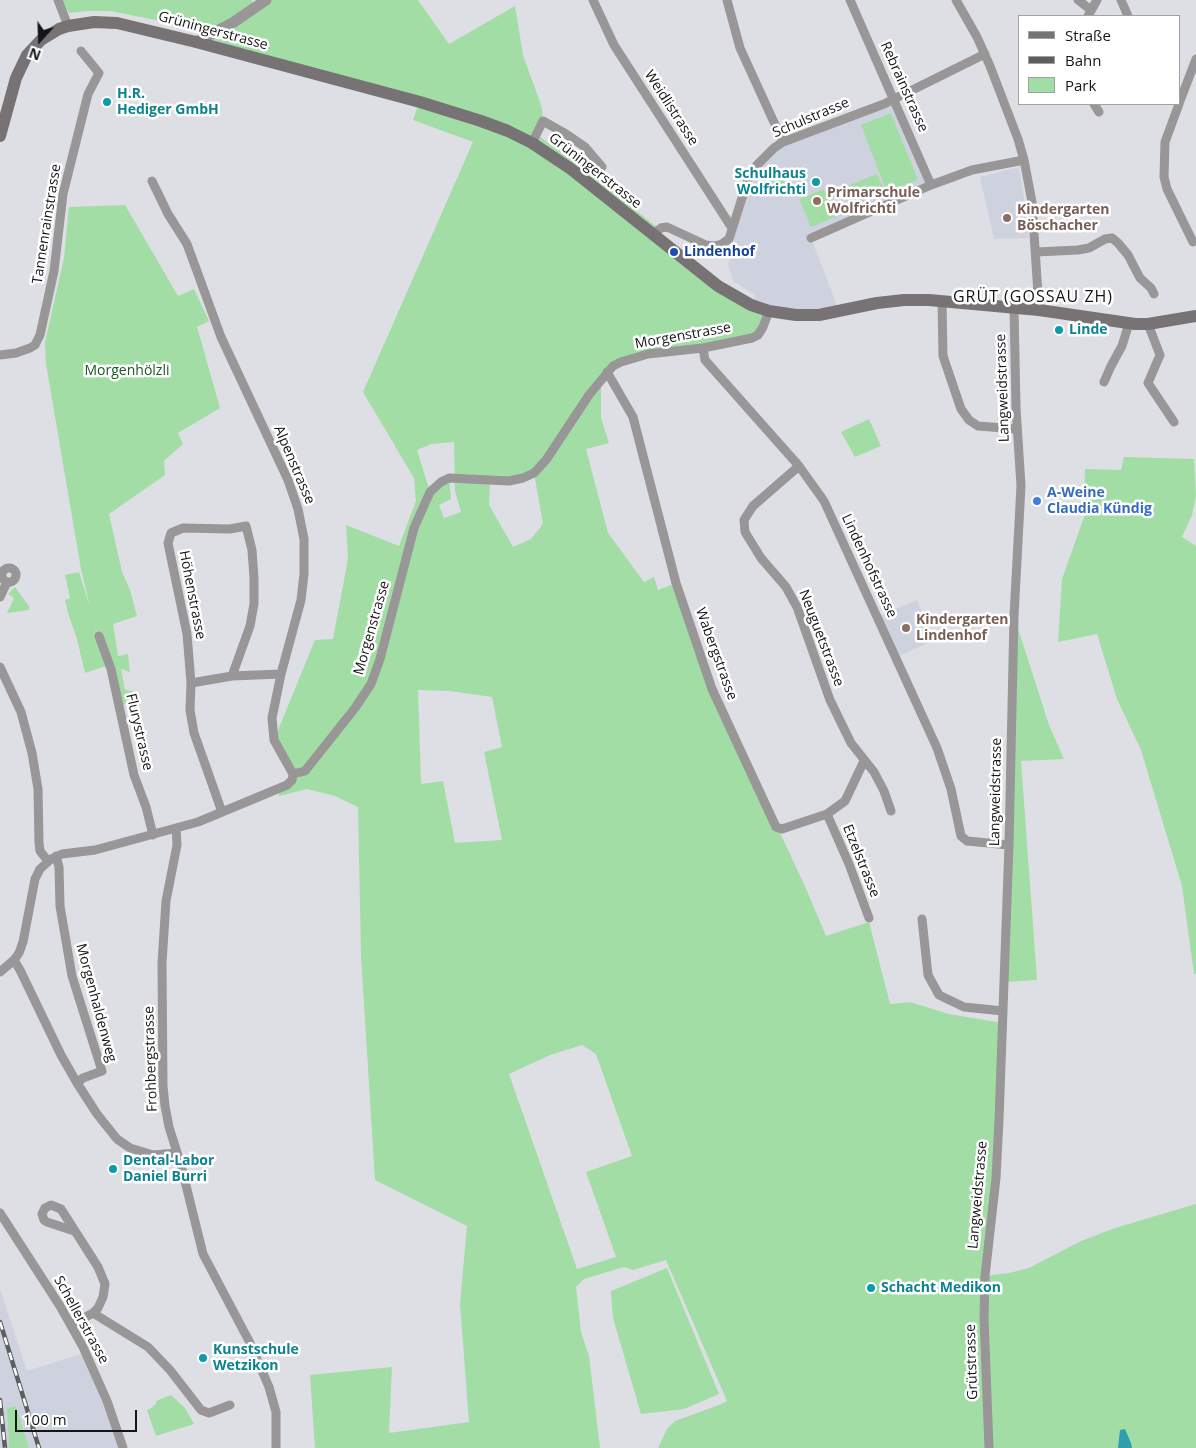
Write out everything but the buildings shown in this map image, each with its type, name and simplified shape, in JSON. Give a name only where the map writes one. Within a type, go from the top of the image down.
[{"type":"main road","name":"Grüningerstrasse","points":[[0,136],[16,78],[27,55],[41,40],[68,26],[94,22],[117,23],[196,42],[473,118],[508,131],[532,142],[571,169],[718,286],[751,305],[768,311],[796,315],[819,315],[877,303],[904,300],[942,301],[1039,310],[1129,323],[1148,324],[1196,316]]},
{"type":"street","points":[[58,0],[68,26]]},
{"type":"street","points":[[196,42],[234,22],[266,0]]},
{"type":"street","name":"Weidlistrasse","points":[[593,0],[614,46],[732,228]]},
{"type":"street","points":[[727,0],[740,48],[784,142]]},
{"type":"street","name":"Rebrainstrasse","points":[[850,0],[931,184]]},
{"type":"street","points":[[956,0],[985,54],[1018,139],[1024,160],[1032,202],[1039,310]]},
{"type":"street","points":[[1078,0],[1090,13],[1097,0]]},
{"type":"street","points":[[1121,0],[1128,15]]},
{"type":"street","name":"Tannenrainstrasse","points":[[0,355],[16,353],[30,348],[40,335],[54,271],[63,194],[88,94],[99,73],[80,51]]},
{"type":"street","name":"Schulstrasse","points":[[652,234],[661,228],[667,227],[706,245],[722,244],[729,239],[744,186],[752,172],[768,153],[784,142],[884,104],[985,54]]},
{"type":"street","points":[[1181,98],[1196,59]]},
{"type":"street","points":[[1178,105],[1164,142],[1164,177],[1167,189],[1193,242]]},
{"type":"street","points":[[532,142],[542,121],[585,147],[602,167]]},
{"type":"street","points":[[811,238],[931,184],[972,170],[1024,160]]},
{"type":"street","name":"Alpenstrasse","points":[[152,181],[168,214],[187,244],[221,336],[288,480],[298,509],[304,538],[304,574],[301,600],[281,674],[272,718],[274,740],[293,774]]},
{"type":"street","points":[[1036,252],[1089,248],[1105,239],[1112,238],[1118,242],[1128,255],[1140,278],[1151,288],[1154,294]]},
{"type":"street","points":[[942,301],[943,356],[961,409],[968,420],[978,426],[1017,429]]},
{"type":"street","name":"Langweidstrasse","points":[[985,1276],[996,1178],[1009,845],[1014,616],[1021,486],[1017,429],[1014,308]]},
{"type":"street","name":"Morgenstrasse","points":[[52,858],[95,850],[198,822],[287,785],[292,780],[293,774],[305,771],[355,708],[371,684],[380,659],[414,528],[430,492],[441,482],[449,478],[509,481],[534,473],[546,460],[589,395],[607,372],[620,362],[648,354],[703,348],[752,338],[758,335],[768,311]]},
{"type":"street","points":[[1104,382],[1122,346],[1129,323]]},
{"type":"street","points":[[1148,324],[1160,355],[1148,383],[1174,422]]},
{"type":"street","name":"Lindenhofstrasse","points":[[703,348],[705,360],[799,466],[824,501],[937,748],[951,789],[961,836],[967,841],[1009,845]]},
{"type":"street","name":"Wabergstrasse","points":[[607,372],[633,417],[676,583],[712,689],[776,828],[782,829],[828,814],[845,801],[864,761]]},
{"type":"street","name":"Neuguetstrasse","points":[[799,466],[753,506],[744,520],[745,532],[761,558],[786,587],[796,607],[830,700],[851,744],[874,772],[884,791],[891,811]]},
{"type":"street","name":"Höhenstrasse","points":[[222,812],[194,733],[190,710],[191,684],[188,634],[168,543],[171,533],[183,528],[230,529],[246,526],[252,550],[254,569],[254,604],[250,626],[232,676]]},
{"type":"street","points":[[0,597],[7,582]]},
{"type":"street","name":"Flurystrasse","points":[[99,636],[111,669],[134,775],[146,807],[152,835]]},
{"type":"street","points":[[0,667],[21,712],[32,753],[38,789],[40,850],[52,858],[40,868],[35,879],[24,942],[14,960],[0,972]]},
{"type":"street","points":[[191,684],[232,676],[281,674]]},
{"type":"street","name":"Etzelstrasse","points":[[828,814],[869,918]]},
{"type":"street","name":"Frohbergstrasse","points":[[176,828],[177,845],[166,901],[162,963],[163,1086],[168,1127],[203,1254],[249,1341],[269,1387],[276,1412],[276,1448]]},
{"type":"street","name":"Morgenhaldenweg","points":[[52,858],[59,868],[60,906],[72,976],[102,1071],[83,1078],[76,1083]]},
{"type":"street","points":[[922,918],[928,975],[939,995],[964,1007],[1002,1011]]},
{"type":"street","points":[[14,960],[76,1083],[117,1139],[130,1148],[153,1155],[176,1153]]},
{"type":"street","name":"Schellerstrasse","points":[[0,1213],[71,1325],[102,1390],[123,1448]]},
{"type":"street","points":[[71,1325],[93,1314],[101,1303],[104,1284],[98,1267],[74,1231]]},
{"type":"street","name":"Grütstrasse","points":[[985,1276],[984,1318],[989,1448]]},
{"type":"street","points":[[93,1314],[148,1347],[170,1370],[200,1410],[209,1413],[230,1405]]},
{"type":"shaded area","name":"Primarschule Wolfrichti","points":[[894,98],[931,185],[811,238],[839,311],[819,315],[751,305],[755,295],[733,281],[728,265],[734,240],[732,228],[744,187],[774,148]]},
{"type":"shaded area","name":"Kindergarten Böschacher","points":[[1019,167],[1028,238],[994,239],[980,177]]},
{"type":"shaded area","name":"Kindergarten Lindenhof","points":[[917,600],[934,640],[897,657],[877,617]]},
{"type":"shaded area","points":[[0,1289],[27,1371],[81,1354],[99,1393],[118,1448],[29,1448],[16,1406],[7,1408],[9,1448],[0,1448]]},
{"type":"green space","points":[[61,0],[251,0],[255,4],[214,28],[171,23],[110,11],[69,13]]},
{"type":"green space","points":[[266,0],[418,0],[449,44],[515,6],[523,55],[542,108],[543,121],[537,135],[577,163],[659,229],[652,234],[718,286],[769,311],[758,335],[621,362],[601,380],[601,418],[609,443],[586,449],[608,533],[644,582],[654,577],[658,590],[676,583],[712,689],[804,884],[826,936],[869,922],[890,1004],[910,1002],[949,1014],[1003,1023],[985,1276],[1029,1268],[1081,1241],[1115,1228],[1196,1204],[1196,1448],[658,1448],[667,1429],[675,1421],[727,1401],[666,1260],[633,1270],[624,1267],[584,1279],[576,1287],[581,1332],[589,1356],[600,1448],[315,1448],[310,1375],[392,1367],[389,1433],[469,1422],[460,1304],[467,1226],[375,1180],[361,956],[358,807],[335,796],[307,789],[279,796],[279,788],[292,780],[274,740],[315,640],[333,639],[348,559],[346,525],[399,546],[416,501],[414,478],[363,392],[473,142],[413,120],[419,103],[196,42]],"holes":[[[454,442],[455,491],[461,512],[444,518],[439,505],[451,499],[449,478],[430,492],[417,450],[431,444]],[[534,473],[543,524],[531,539],[513,547],[489,505],[490,481]],[[418,690],[450,691],[492,697],[502,747],[484,752],[502,840],[455,843],[443,781],[421,784]],[[582,1045],[596,1054],[632,1156],[586,1172],[616,1257],[577,1269],[509,1074],[550,1055]]]},
{"type":"green space","points":[[891,113],[918,180],[887,192],[861,125]]},
{"type":"green space","points":[[779,169],[789,194],[783,197],[777,184],[773,185],[768,173]]},
{"type":"green space","points":[[877,174],[885,192],[850,206],[842,188]]},
{"type":"green space","points":[[824,189],[836,217],[811,227],[799,199]]},
{"type":"green space","name":"Morgenhölzli","points":[[125,205],[178,296],[194,289],[209,321],[197,327],[220,408],[178,433],[183,444],[164,461],[165,475],[109,514],[122,572],[130,590],[137,616],[113,624],[118,656],[128,654],[130,672],[121,669],[125,690],[133,691],[130,699],[120,709],[93,618],[106,666],[85,673],[65,600],[70,598],[65,575],[79,572],[90,607],[81,569],[46,364],[45,342],[64,258],[69,207]]},
{"type":"green space","points":[[869,419],[881,446],[855,457],[841,432]]},
{"type":"green space","points":[[1124,457],[1194,459],[1196,496],[1192,515],[1182,537],[1196,546],[1196,974],[1194,974],[1182,886],[1141,750],[1117,699],[1097,634],[1058,642],[1062,579],[1084,517],[1085,469],[1121,470]]},
{"type":"green space","points":[[15,587],[29,606],[29,610],[7,613],[14,598],[8,594]]},
{"type":"green space","points":[[1014,616],[1049,725],[1064,759],[1021,761],[1037,980],[1004,982]]},
{"type":"green space","points":[[667,1268],[719,1394],[684,1409],[641,1414],[613,1318],[611,1291]]},
{"type":"green space","points":[[171,1395],[185,1408],[194,1424],[156,1436],[147,1410],[156,1404],[156,1401]]},
{"type":"green space","points":[[16,1406],[29,1448],[9,1448],[7,1408]]},
{"type":"water","points":[[1125,1429],[1132,1448],[1118,1448],[1120,1430]]},
{"type":"railway","points":[[0,1322],[39,1448]]},
{"type":"railway","points":[[0,1400],[5,1448]]},
{"type":"place","name":"H.R. Hediger GmbH","points":[[107,102]]},
{"type":"place","name":"Schulhaus Wolfrichti","points":[[816,182]]},
{"type":"place","name":"Primarschule Wolfrichti","points":[[817,201]]},
{"type":"place","name":"Kindergarten Böschacher","points":[[1007,218]]},
{"type":"place","name":"Lindenhof","points":[[674,252]]},
{"type":"place","name":"Linde","points":[[1059,330]]},
{"type":"place","name":"A-Weine Claudia Kündig","points":[[1037,501]]},
{"type":"place","name":"Kindergarten Lindenhof","points":[[906,628]]},
{"type":"place","name":"Dental-Labor Daniel Burri","points":[[113,1169]]},
{"type":"place","name":"Schacht Medikon","points":[[871,1288]]},
{"type":"place","name":"Kunstschule Wetzikon","points":[[203,1358]]},
{"type":"district","name":"GRÜT (GOSSAU ZH)","points":[[1033,297]]}]
